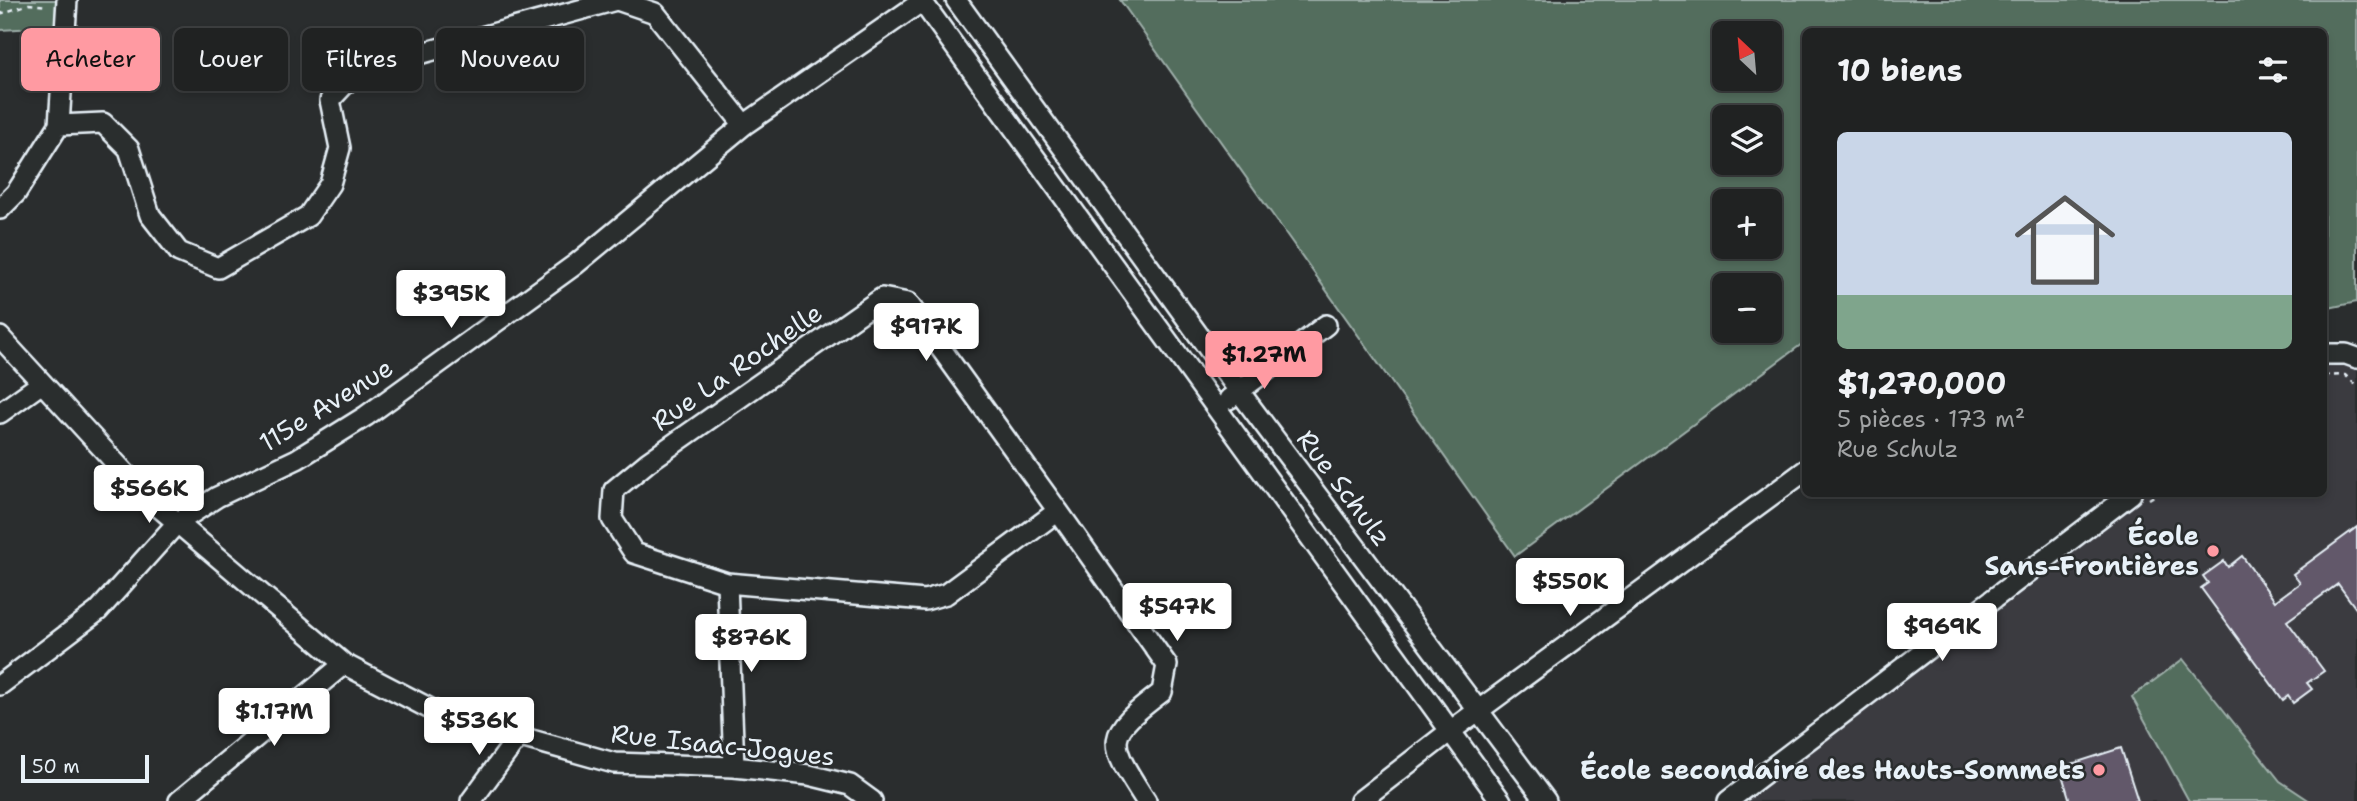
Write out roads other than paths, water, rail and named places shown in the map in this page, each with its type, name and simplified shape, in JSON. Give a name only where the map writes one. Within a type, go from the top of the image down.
[{"type":"street","points":[[59,125],[103,123],[129,149],[150,215],[179,252],[218,268],[308,216],[330,184],[340,148],[330,100],[357,71],[617,0],[655,13],[744,125]]},
{"type":"street","name":"Rue Schulz","points":[[956,0],[1239,391],[1546,801]]},
{"type":"street","points":[[922,1],[1501,801]]},
{"type":"street","name":"115e Avenue","points":[[0,685],[98,611],[177,523],[217,496],[298,459],[366,416],[576,264],[744,125],[922,1]]},
{"type":"street","points":[[0,209],[16,192],[59,125],[67,4]]},
{"type":"street","name":"Rue La Rochelle","points":[[882,298],[908,303],[1058,511],[946,594],[925,600],[727,583],[634,553],[612,519],[614,490],[648,462],[882,298]]},
{"type":"street","points":[[1217,408],[1326,325]]},
{"type":"street","name":"Rue Isaac-Jogues","points":[[0,337],[147,497],[344,664],[442,715],[614,763],[734,767],[809,775],[850,785],[872,801]]},
{"type":"street","points":[[2327,354],[2346,354],[2357,358]]},
{"type":"street","points":[[0,413],[42,383]]},
{"type":"street","points":[[1360,801],[1478,710],[1802,473]]},
{"type":"street","points":[[1728,801],[2127,497]]},
{"type":"street","points":[[1058,511],[1167,665],[1162,692],[1125,720],[1116,736],[1118,752],[1146,801]]},
{"type":"street","points":[[727,583],[734,767]]},
{"type":"street","points":[[178,801],[344,664]]},
{"type":"street","points":[[471,801],[519,736]]},
{"type":"place","name":"École Sans-Frontières","points":[[2213,551]]},
{"type":"place","name":"École secondaire des Hauts-Sommets","points":[[2099,770]]}]
